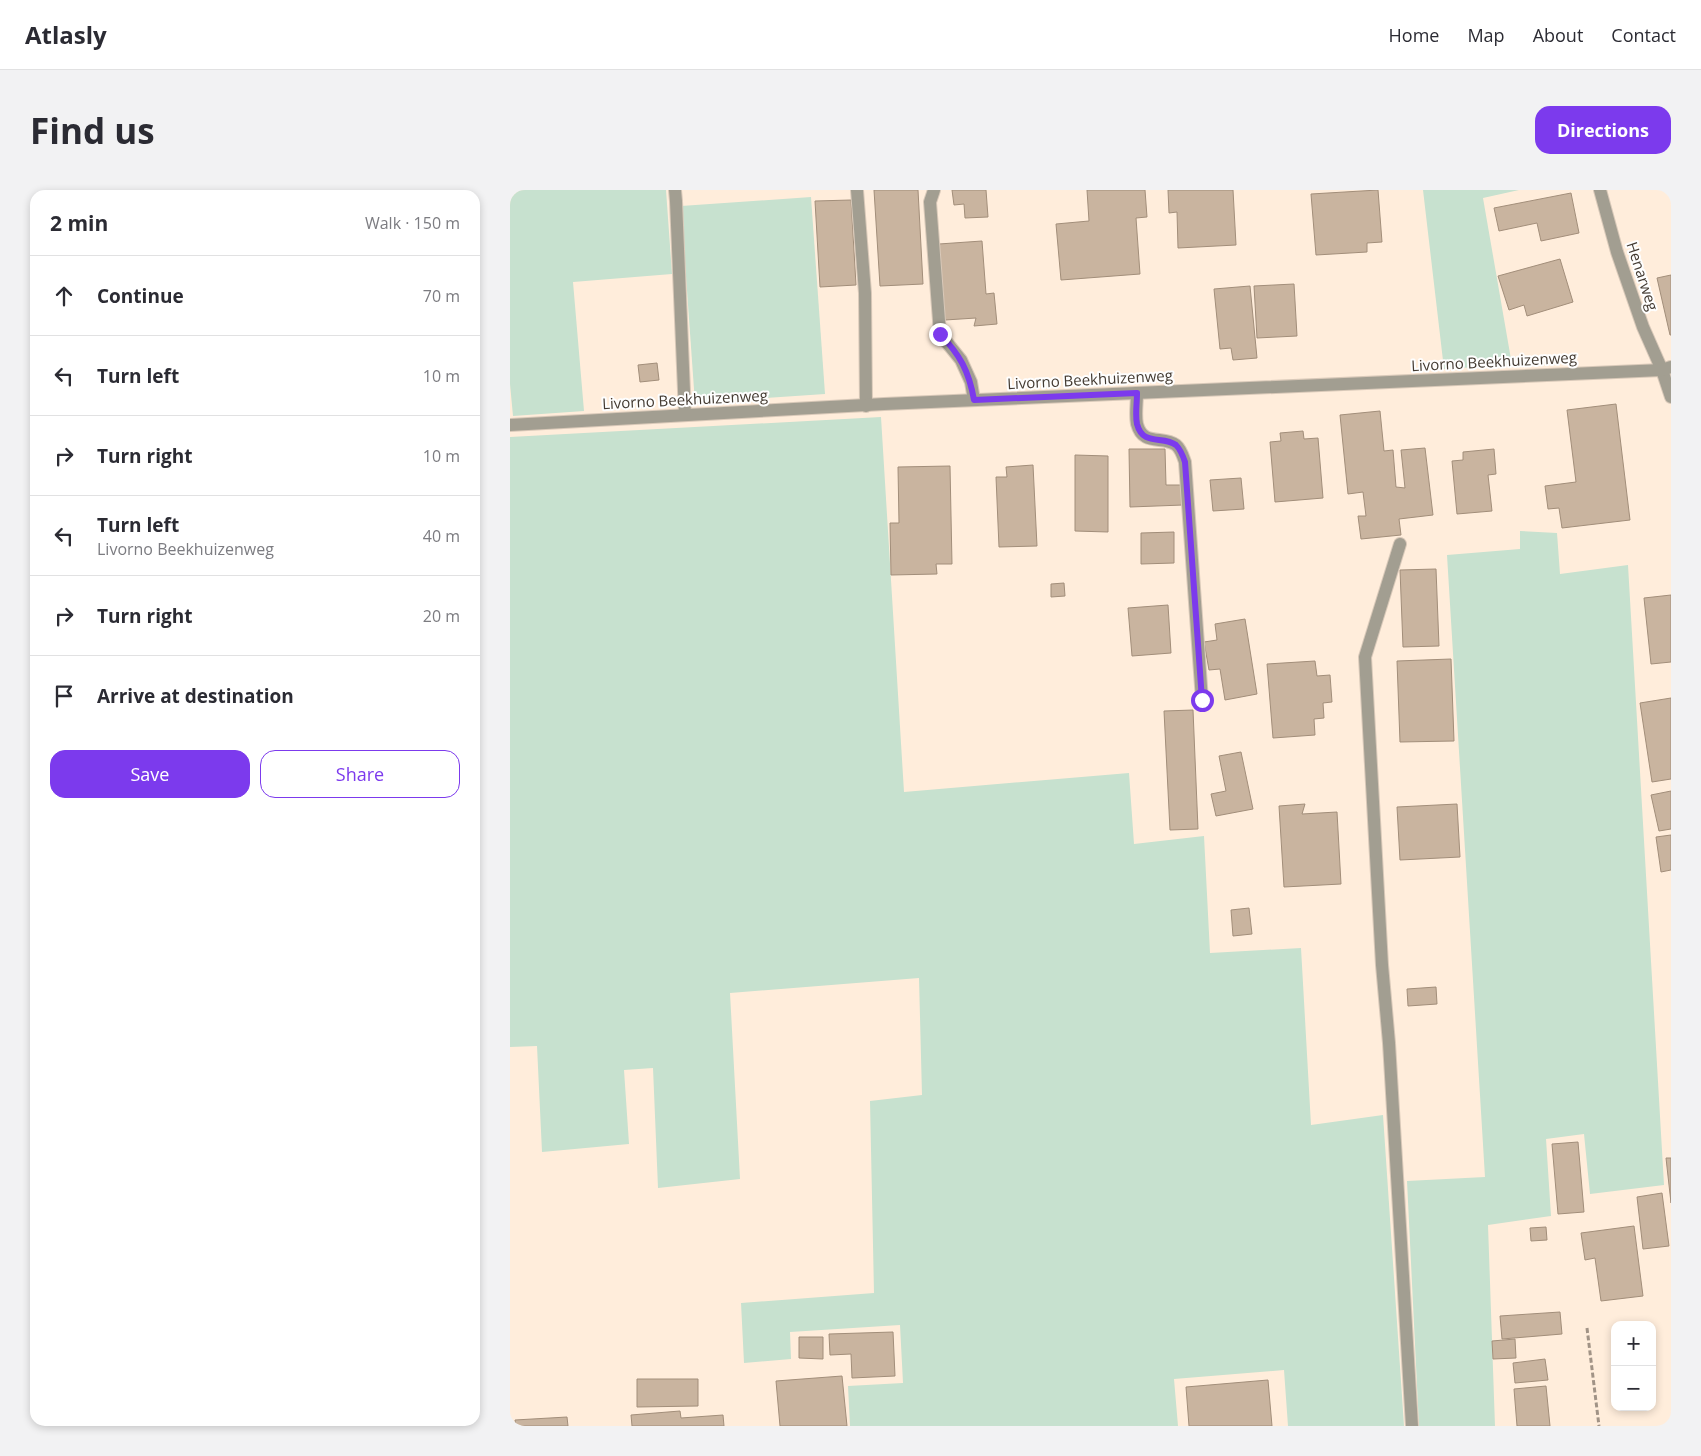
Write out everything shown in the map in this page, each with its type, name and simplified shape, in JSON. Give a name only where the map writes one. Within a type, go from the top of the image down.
[{"type":"street","points":[[675,190],[685,415]]},
{"type":"street","points":[[857,190],[865,293],[866,406]]},
{"type":"street","points":[[934,190],[930,202],[940,334],[961,360],[971,382],[974,400]]},
{"type":"street","name":"Henarweg","points":[[1600,190],[1617,252],[1643,327],[1666,368],[1671,397]]},
{"type":"street","name":"Livorno Beekhuizenweg","points":[[510,425],[974,400],[1666,368]]},
{"type":"street","points":[[1137,393],[1137,423],[1140,431],[1148,439],[1175,444],[1181,451],[1185,462],[1202,700]]},
{"type":"street","points":[[1400,544],[1365,657],[1382,965],[1389,1043],[1412,1426]]},
{"type":"path","points":[[1587,1328],[1599,1426]]},
{"type":"green space","points":[[510,190],[666,190],[672,274],[573,282],[584,411],[513,416],[510,384]]},
{"type":"green space","points":[[1423,190],[1519,190],[1483,198],[1512,365],[1444,369]]},
{"type":"green space","points":[[811,197],[825,394],[695,403],[681,206]]},
{"type":"green space","points":[[881,417],[904,792],[1129,773],[1134,844],[1204,836],[1210,953],[1301,948],[1311,1125],[1383,1115],[1404,1426],[1288,1426],[1284,1370],[1174,1379],[1178,1426],[850,1426],[848,1386],[903,1383],[900,1325],[790,1332],[791,1359],[744,1363],[741,1303],[874,1293],[870,1101],[922,1095],[919,978],[730,993],[740,1179],[658,1188],[653,1068],[624,1070],[629,1144],[542,1152],[537,1046],[510,1047],[510,437]]},
{"type":"green space","points":[[1520,531],[1557,533],[1560,574],[1628,565],[1664,1185],[1590,1194],[1584,1134],[1546,1139],[1551,1216],[1488,1225],[1495,1426],[1419,1426],[1407,1181],[1485,1177],[1447,555],[1520,549]]},
{"type":"building","points":[[874,190],[918,190],[923,284],[880,286]]},
{"type":"building","points":[[952,190],[986,190],[988,217],[965,218],[964,204],[954,205]]},
{"type":"building","points":[[1087,190],[1145,190],[1147,217],[1136,218],[1140,274],[1061,280],[1056,224],[1089,221]]},
{"type":"building","points":[[1168,190],[1233,190],[1236,245],[1178,248],[1177,212],[1169,213]]},
{"type":"building","points":[[1378,190],[1382,242],[1367,243],[1367,252],[1316,255],[1311,194]]},
{"type":"building","points":[[1571,193],[1579,233],[1541,241],[1537,223],[1499,231],[1494,208]]},
{"type":"building","points":[[851,200],[856,285],[820,287],[815,201]]},
{"type":"building","points":[[982,241],[986,294],[994,293],[997,324],[974,326],[976,318],[945,320],[939,244]]},
{"type":"building","points":[[1560,259],[1573,302],[1527,316],[1524,305],[1509,310],[1498,276]]},
{"type":"building","points":[[1671,275],[1671,335],[1670,335],[1657,278]]},
{"type":"building","points":[[1294,284],[1297,336],[1257,338],[1254,286]]},
{"type":"building","points":[[1250,286],[1257,358],[1233,360],[1231,348],[1220,349],[1214,289]]},
{"type":"building","points":[[657,363],[659,380],[640,382],[638,365]]},
{"type":"building","points":[[1616,404],[1630,520],[1562,528],[1559,508],[1548,509],[1545,486],[1576,482],[1567,410]]},
{"type":"building","points":[[1380,411],[1384,451],[1393,450],[1396,487],[1405,488],[1401,450],[1425,448],[1433,515],[1399,519],[1401,535],[1361,539],[1358,516],[1366,516],[1363,492],[1348,494],[1340,415]]},
{"type":"building","points":[[1303,431],[1304,439],[1318,438],[1323,498],[1275,502],[1270,442],[1281,441],[1280,433]]},
{"type":"building","points":[[1129,449],[1165,449],[1166,485],[1182,485],[1183,505],[1130,507]]},
{"type":"building","points":[[1494,449],[1496,474],[1488,475],[1492,511],[1457,514],[1452,461],[1463,460],[1463,452]]},
{"type":"building","points":[[1075,455],[1108,456],[1108,532],[1075,531]]},
{"type":"building","points":[[1033,465],[1037,546],[999,547],[996,477],[1007,477],[1006,467]]},
{"type":"building","points":[[950,466],[952,564],[936,564],[937,574],[891,575],[890,523],[899,523],[898,467]]},
{"type":"building","points":[[1241,478],[1244,509],[1213,511],[1210,480]]},
{"type":"building","points":[[1174,532],[1174,563],[1141,564],[1141,533]]},
{"type":"building","points":[[1436,569],[1439,646],[1403,647],[1400,570]]},
{"type":"building","points":[[1064,583],[1065,596],[1051,597],[1051,584]]},
{"type":"building","points":[[1671,595],[1671,662],[1651,664],[1644,598]]},
{"type":"building","points":[[1168,605],[1171,653],[1132,656],[1128,608]]},
{"type":"building","points":[[1245,619],[1257,694],[1225,700],[1220,669],[1209,670],[1204,642],[1217,640],[1215,624]]},
{"type":"building","points":[[1451,659],[1454,741],[1400,742],[1397,661]]},
{"type":"building","points":[[1315,661],[1317,676],[1330,675],[1332,702],[1323,703],[1324,718],[1314,719],[1315,735],[1273,738],[1267,664]]},
{"type":"building","points":[[1671,698],[1671,779],[1652,782],[1640,703]]},
{"type":"building","points":[[1193,710],[1198,829],[1170,830],[1164,711]]},
{"type":"building","points":[[1241,752],[1253,809],[1216,816],[1211,794],[1226,791],[1219,756]]},
{"type":"building","points":[[1671,791],[1671,829],[1659,831],[1651,795]]},
{"type":"building","points":[[1305,804],[1302,814],[1337,812],[1341,884],[1284,887],[1279,806]]},
{"type":"building","points":[[1457,804],[1460,857],[1400,860],[1397,807]]},
{"type":"building","points":[[1671,835],[1671,870],[1661,872],[1656,837]]},
{"type":"building","points":[[1249,908],[1252,934],[1233,936],[1231,910]]},
{"type":"building","points":[[1436,987],[1437,1004],[1408,1006],[1407,989]]},
{"type":"building","points":[[1578,1142],[1584,1212],[1558,1214],[1552,1144]]},
{"type":"building","points":[[1666,1158],[1671,1158],[1671,1203]]},
{"type":"building","points":[[1662,1193],[1669,1246],[1643,1249],[1637,1197]]},
{"type":"building","points":[[1634,1226],[1643,1296],[1601,1301],[1595,1258],[1585,1260],[1581,1233]]},
{"type":"building","points":[[1546,1227],[1547,1240],[1531,1241],[1530,1228]]},
{"type":"building","points":[[1560,1312],[1562,1334],[1502,1339],[1500,1316]]},
{"type":"building","points":[[893,1332],[895,1376],[852,1378],[851,1354],[830,1355],[829,1334]]},
{"type":"building","points":[[799,1337],[823,1337],[823,1359],[799,1358]]},
{"type":"building","points":[[1515,1339],[1516,1358],[1493,1359],[1492,1341]]},
{"type":"building","points":[[1545,1359],[1548,1380],[1515,1383],[1513,1363]]},
{"type":"building","points":[[842,1376],[847,1426],[780,1426],[776,1381]]},
{"type":"building","points":[[637,1379],[698,1379],[698,1406],[637,1407]]},
{"type":"building","points":[[1268,1380],[1272,1426],[1189,1426],[1186,1387]]},
{"type":"building","points":[[1546,1386],[1550,1426],[1517,1426],[1514,1389]]},
{"type":"building","points":[[680,1411],[681,1418],[723,1415],[724,1426],[632,1426],[631,1415]]},
{"type":"building","points":[[567,1417],[568,1426],[516,1426],[515,1420]]},
{"type":"route","points":[[940,334],[961,360],[971,382],[974,400],[1137,393],[1137,423],[1140,431],[1148,439],[1175,444],[1181,451],[1185,462],[1202,700]]}]
